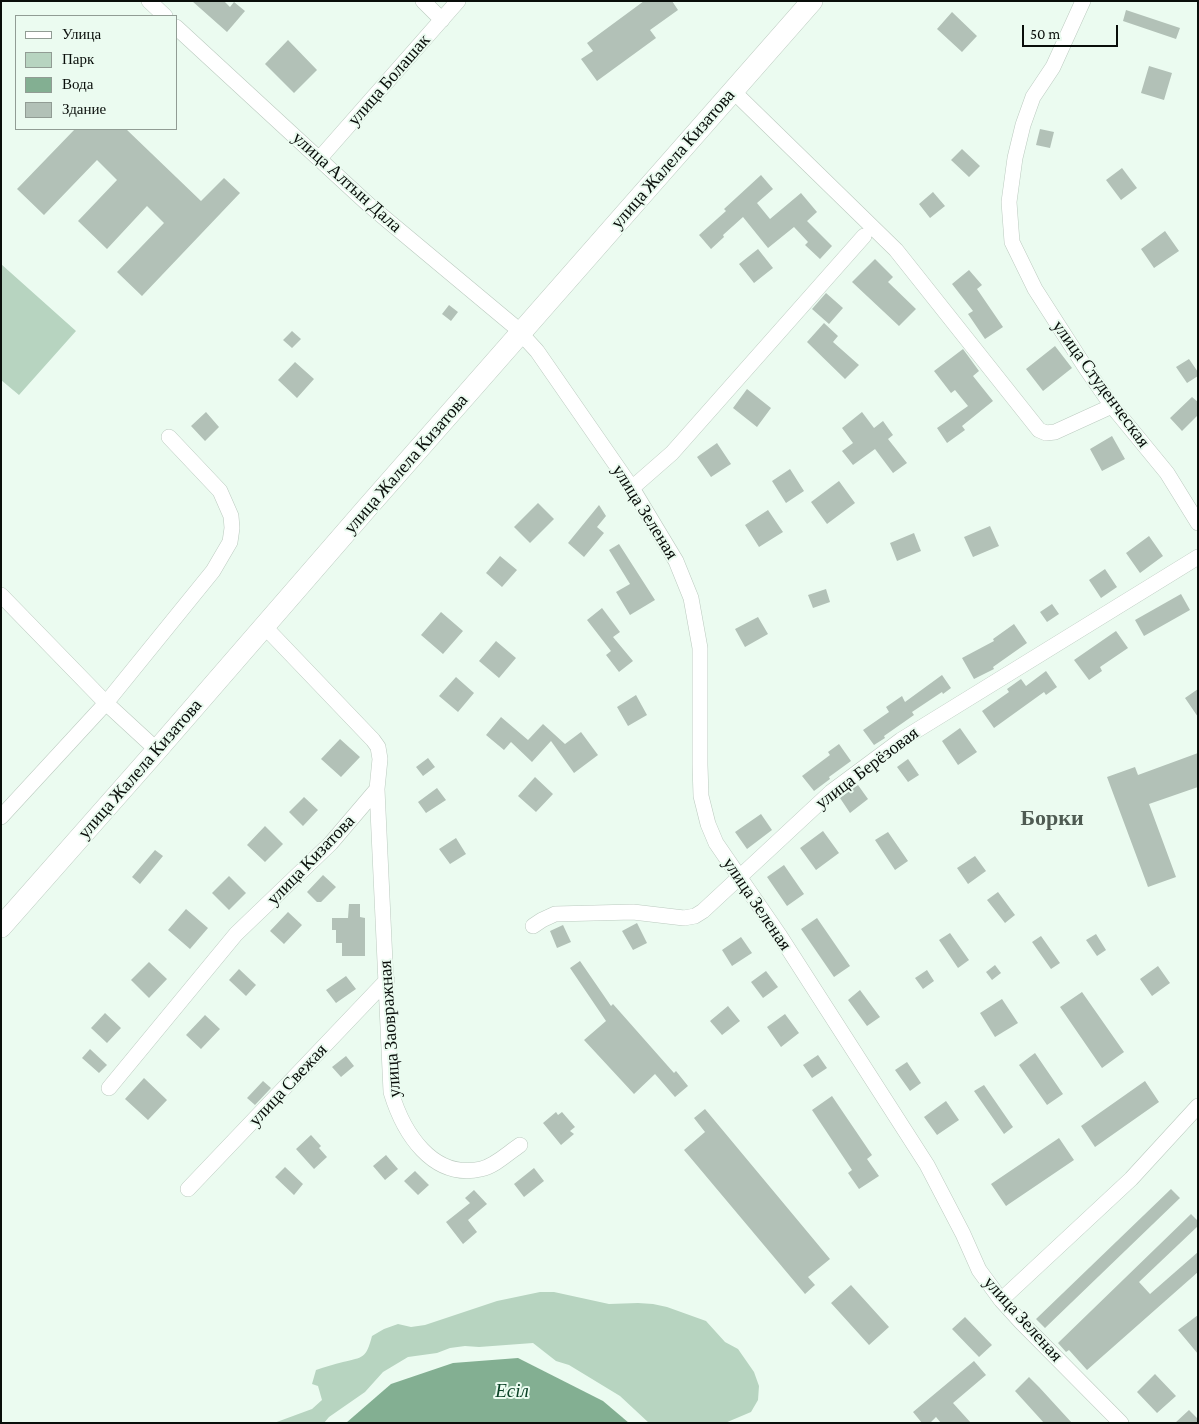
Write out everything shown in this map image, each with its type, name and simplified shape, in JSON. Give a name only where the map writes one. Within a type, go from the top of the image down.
[{"type":"main road","name":"улица Жалела Кизатова","points":[[1,927],[812,1]]},
{"type":"street","points":[[149,1],[164,15]]},
{"type":"street","points":[[423,1],[442,20]]},
{"type":"street","name":"улица Болашак","points":[[320,158],[458,1]]},
{"type":"street","name":"улица Студенческая","points":[[1084,1],[1053,66],[1033,97],[1023,125],[1015,158],[1009,202],[1012,242],[1035,289],[1112,406],[1167,473],[1198,523]]},
{"type":"street","name":"улица Алтын Дала","points":[[178,29],[369,205],[521,333]]},
{"type":"street","points":[[733,91],[896,250],[1039,430],[1046,433],[1055,432],[1112,406]]},
{"type":"street","points":[[632,488],[672,452],[864,236]]},
{"type":"street","name":"улица Зеленая","points":[[521,333],[537,351],[632,488],[676,561],[691,598],[700,648],[701,796],[708,824],[716,843],[780,936],[927,1165],[979,1270],[1001,1300],[1121,1423]]},
{"type":"street","points":[[1,817],[106,703],[213,571],[230,542],[232,528],[230,516],[220,491],[169,437]]},
{"type":"street","name":"улица Берёзовая","points":[[533,926],[555,914],[633,912],[684,918],[694,916],[703,911],[831,792],[901,740],[1198,557]]},
{"type":"street","points":[[1,595],[106,703],[157,750]]},
{"type":"street","points":[[264,626],[374,740],[378,747],[380,759],[376,790]]},
{"type":"street","name":"улица Заовражная","points":[[376,790],[391,1092],[403,1124],[415,1142],[427,1154],[440,1164],[455,1170],[482,1169],[520,1145]]},
{"type":"street","name":"улица Кизатова","points":[[109,1088],[236,934],[331,843],[376,790]]},
{"type":"street","name":"улица Свежая","points":[[188,1189],[386,980]]},
{"type":"street","points":[[1001,1300],[1131,1179],[1198,1106]]},
{"type":"green space","points":[[1,264],[76,331],[19,395],[1,380]]},
{"type":"green space","points":[[540,1292],[554,1292],[609,1304],[653,1304],[706,1321],[725,1342],[738,1349],[754,1372],[759,1386],[758,1400],[751,1412],[725,1423],[649,1423],[620,1396],[569,1365],[556,1361],[533,1343],[479,1347],[465,1346],[450,1348],[437,1353],[408,1357],[383,1372],[365,1392],[329,1417],[324,1423],[274,1423],[312,1409],[322,1400],[318,1386],[312,1384],[316,1370],[363,1356],[368,1349],[372,1336],[384,1329],[398,1324],[411,1327],[425,1325],[497,1301]]},
{"type":"water","name":"Есіл","points":[[518,1358],[603,1401],[629,1423],[346,1423],[391,1384],[453,1363]]},
{"type":"building","points":[[192,1],[224,1],[230,7],[234,2],[245,11],[227,32]]},
{"type":"building","points":[[644,1],[672,1],[678,10],[650,30],[656,38],[597,81],[581,59],[593,51],[587,43]]},
{"type":"building","points":[[1126,10],[1180,28],[1176,39],[1123,21]]},
{"type":"building","points":[[952,12],[977,36],[962,52],[937,29]]},
{"type":"building","points":[[288,40],[317,70],[294,93],[265,64]]},
{"type":"building","points":[[1149,66],[1172,73],[1164,100],[1141,93]]},
{"type":"building","points":[[1040,129],[1054,132],[1050,148],[1036,145]]},
{"type":"building","points":[[74,130],[127,130],[201,201],[224,178],[240,193],[142,296],[117,272],[164,223],[147,206],[107,249],[78,221],[117,180],[97,160],[44,215],[17,189]]},
{"type":"building","points":[[962,149],[980,166],[969,177],[951,160]]},
{"type":"building","points":[[1122,168],[1137,188],[1121,200],[1106,180]]},
{"type":"building","points":[[761,175],[773,189],[757,203],[770,219],[801,193],[817,212],[807,221],[832,246],[820,259],[805,245],[808,242],[794,227],[768,248],[743,217],[711,249],[699,235],[726,211],[724,209]]},
{"type":"building","points":[[933,192],[945,206],[930,218],[919,204]]},
{"type":"building","points":[[1165,231],[1179,251],[1154,268],[1141,249]]},
{"type":"building","points":[[758,249],[773,268],[754,283],[739,264]]},
{"type":"building","points":[[875,259],[893,277],[888,282],[916,309],[899,326],[852,282]]},
{"type":"building","points":[[969,270],[982,285],[977,289],[1003,327],[985,339],[968,314],[973,311],[952,284]]},
{"type":"building","points":[[826,293],[843,308],[829,324],[812,309]]},
{"type":"building","points":[[449,305],[458,312],[451,321],[442,314]]},
{"type":"building","points":[[824,323],[838,336],[833,342],[859,365],[845,379],[807,342]]},
{"type":"building","points":[[292,331],[301,339],[292,348],[283,340]]},
{"type":"building","points":[[1055,346],[1072,368],[1043,391],[1026,369]]},
{"type":"building","points":[[963,349],[979,371],[973,376],[993,401],[962,426],[965,430],[947,443],[937,428],[968,406],[955,390],[951,393],[934,371]]},
{"type":"building","points":[[1189,359],[1198,372],[1198,376],[1187,383],[1176,367]]},
{"type":"building","points":[[295,362],[314,379],[297,398],[278,380]]},
{"type":"building","points":[[747,389],[771,408],[757,427],[733,408]]},
{"type":"building","points":[[1192,397],[1198,402],[1198,415],[1182,431],[1170,418]]},
{"type":"building","points":[[206,412],[219,427],[205,441],[191,426]]},
{"type":"building","points":[[862,412],[874,428],[883,421],[893,435],[888,439],[907,463],[893,473],[875,449],[853,465],[842,451],[853,443],[842,428]]},
{"type":"building","points":[[1112,436],[1125,459],[1102,471],[1090,449]]},
{"type":"building","points":[[717,443],[731,464],[711,477],[697,457]]},
{"type":"building","points":[[790,469],[804,491],[786,503],[772,481]]},
{"type":"building","points":[[839,481],[855,503],[827,524],[811,502]]},
{"type":"building","points":[[538,503],[554,519],[530,543],[514,527]]},
{"type":"building","points":[[599,505],[606,516],[597,527],[604,533],[584,557],[568,543]]},
{"type":"building","points":[[768,510],[783,532],[759,547],[745,525]]},
{"type":"building","points":[[990,526],[999,546],[973,557],[964,537]]},
{"type":"building","points":[[914,533],[921,551],[897,561],[890,543]]},
{"type":"building","points":[[1149,536],[1163,556],[1140,573],[1126,553]]},
{"type":"building","points":[[619,544],[655,600],[630,615],[616,592],[630,584],[609,550]]},
{"type":"building","points":[[500,556],[517,570],[502,587],[486,573]]},
{"type":"building","points":[[1105,569],[1117,587],[1101,598],[1089,580]]},
{"type":"building","points":[[826,589],[830,602],[813,608],[808,595]]},
{"type":"building","points":[[1181,594],[1190,610],[1144,636],[1135,620]]},
{"type":"building","points":[[1052,604],[1059,614],[1047,622],[1040,612]]},
{"type":"building","points":[[602,608],[620,632],[613,637],[633,661],[619,672],[606,655],[611,651],[587,620]]},
{"type":"building","points":[[441,612],[463,631],[443,654],[421,635]]},
{"type":"building","points":[[758,617],[768,634],[745,647],[735,629]]},
{"type":"building","points":[[1014,624],[1027,643],[993,667],[994,669],[974,679],[962,658],[994,641],[993,639]]},
{"type":"building","points":[[1116,631],[1128,648],[1100,667],[1102,671],[1089,680],[1074,660]]},
{"type":"building","points":[[496,641],[516,658],[499,678],[479,661]]},
{"type":"building","points":[[1046,671],[1057,687],[1046,695],[1044,692],[994,728],[982,711],[1009,692],[1007,689],[1021,679],[1026,686]]},
{"type":"building","points":[[942,675],[951,688],[912,712],[914,715],[874,745],[863,730],[889,712],[886,707],[902,696],[905,702]]},
{"type":"building","points":[[456,677],[474,693],[458,712],[439,696]]},
{"type":"building","points":[[1198,689],[1198,717],[1185,698]]},
{"type":"building","points":[[636,695],[647,715],[628,726],[617,707]]},
{"type":"building","points":[[501,717],[528,740],[543,724],[565,744],[581,732],[598,755],[574,773],[551,741],[532,762],[511,742],[504,750],[486,735]]},
{"type":"building","points":[[960,728],[977,752],[958,765],[942,741]]},
{"type":"building","points":[[340,739],[360,757],[341,777],[321,759]]},
{"type":"building","points":[[839,744],[851,761],[814,791],[802,776],[830,755],[828,752]]},
{"type":"building","points":[[1198,753],[1198,787],[1149,804],[1176,877],[1148,887],[1107,777],[1135,767],[1138,775]]},
{"type":"building","points":[[428,758],[435,767],[423,776],[416,767]]},
{"type":"building","points":[[908,759],[919,775],[908,782],[897,767]]},
{"type":"building","points":[[535,777],[553,794],[536,812],[518,796]]},
{"type":"building","points":[[858,785],[868,799],[850,813],[840,798]]},
{"type":"building","points":[[437,788],[446,800],[426,813],[418,802]]},
{"type":"building","points":[[304,797],[318,810],[303,826],[289,812]]},
{"type":"building","points":[[761,814],[772,830],[747,849],[735,832]]},
{"type":"building","points":[[265,826],[283,844],[265,862],[247,845]]},
{"type":"building","points":[[823,831],[839,853],[816,870],[800,848]]},
{"type":"building","points":[[888,832],[908,861],[895,870],[875,840]]},
{"type":"building","points":[[456,838],[466,854],[450,864],[439,849]]},
{"type":"building","points":[[155,850],[163,856],[140,884],[132,877]]},
{"type":"building","points":[[975,856],[986,871],[968,884],[957,868]]},
{"type":"building","points":[[784,865],[804,894],[787,906],[767,877]]},
{"type":"building","points":[[323,875],[336,887],[321,902],[317,902],[307,892]]},
{"type":"building","points":[[229,876],[246,893],[229,910],[212,893]]},
{"type":"building","points":[[998,892],[1015,915],[1005,923],[987,900]]},
{"type":"building","points":[[349,904],[360,904],[360,917],[365,918],[365,956],[342,956],[342,943],[336,943],[336,930],[332,930],[332,918],[348,918]]},
{"type":"building","points":[[186,909],[208,928],[190,949],[168,930]]},
{"type":"building","points":[[288,912],[302,925],[284,944],[270,931]]},
{"type":"building","points":[[817,918],[850,966],[834,977],[801,929]]},
{"type":"building","points":[[637,923],[647,943],[633,950],[622,931]]},
{"type":"building","points":[[563,925],[571,942],[557,948],[550,931]]},
{"type":"building","points":[[950,933],[969,960],[958,968],[939,940]]},
{"type":"building","points":[[1096,934],[1106,950],[1097,956],[1086,940]]},
{"type":"building","points":[[1041,936],[1060,963],[1051,969],[1032,942]]},
{"type":"building","points":[[741,937],[752,953],[732,966],[722,950]]},
{"type":"building","points":[[580,961],[611,1006],[613,1004],[674,1073],[676,1071],[688,1086],[675,1097],[655,1074],[634,1094],[584,1040],[606,1021],[570,968]]},
{"type":"building","points":[[149,962],[167,979],[149,998],[131,980]]},
{"type":"building","points":[[995,965],[1001,973],[992,980],[986,972]]},
{"type":"building","points":[[1158,966],[1170,983],[1152,996],[1140,979]]},
{"type":"building","points":[[239,969],[256,985],[246,996],[229,980]]},
{"type":"building","points":[[927,970],[934,981],[923,989],[915,978]]},
{"type":"building","points":[[766,971],[778,987],[763,998],[751,982]]},
{"type":"building","points":[[346,976],[356,989],[336,1003],[326,990]]},
{"type":"building","points":[[860,990],[880,1017],[867,1026],[848,1000]]},
{"type":"building","points":[[1082,992],[1124,1052],[1102,1068],[1060,1007]]},
{"type":"building","points":[[1002,999],[1018,1023],[995,1037],[980,1013]]},
{"type":"building","points":[[728,1006],[740,1021],[722,1035],[710,1021]]},
{"type":"building","points":[[105,1013],[121,1028],[107,1043],[91,1028]]},
{"type":"building","points":[[785,1014],[799,1033],[781,1047],[767,1027]]},
{"type":"building","points":[[205,1015],[220,1029],[201,1049],[186,1035]]},
{"type":"building","points":[[90,1049],[107,1065],[99,1073],[82,1058]]},
{"type":"building","points":[[1035,1053],[1063,1094],[1047,1105],[1019,1065]]},
{"type":"building","points":[[818,1055],[827,1068],[812,1078],[803,1065]]},
{"type":"building","points":[[346,1056],[354,1066],[341,1077],[332,1067]]},
{"type":"building","points":[[907,1062],[921,1083],[910,1091],[895,1070]]},
{"type":"building","points":[[144,1078],[167,1100],[148,1120],[125,1099]]},
{"type":"building","points":[[263,1081],[271,1088],[255,1105],[247,1098]]},
{"type":"building","points":[[1145,1081],[1159,1102],[1095,1147],[1081,1126]]},
{"type":"building","points":[[984,1085],[1013,1127],[1004,1134],[974,1091]]},
{"type":"building","points":[[832,1096],[872,1155],[867,1159],[879,1176],[859,1189],[848,1173],[852,1170],[812,1110]]},
{"type":"building","points":[[946,1101],[959,1120],[937,1135],[924,1117]]},
{"type":"building","points":[[705,1109],[830,1259],[808,1277],[815,1285],[805,1294],[684,1150],[705,1132],[694,1118]]},
{"type":"building","points":[[556,1112],[558,1115],[562,1112],[575,1127],[570,1131],[574,1134],[561,1145],[543,1123]]},
{"type":"building","points":[[311,1135],[321,1146],[319,1148],[327,1157],[314,1169],[296,1149]]},
{"type":"building","points":[[1059,1138],[1074,1160],[1006,1206],[991,1184]]},
{"type":"building","points":[[386,1155],[398,1169],[385,1180],[373,1166]]},
{"type":"building","points":[[285,1167],[303,1184],[294,1195],[275,1177]]},
{"type":"building","points":[[534,1168],[544,1181],[524,1197],[514,1184]]},
{"type":"building","points":[[415,1171],[429,1185],[418,1195],[404,1181]]},
{"type":"building","points":[[1171,1189],[1180,1198],[1045,1328],[1036,1319]]},
{"type":"building","points":[[474,1190],[487,1204],[468,1220],[477,1232],[463,1244],[446,1222],[470,1203],[465,1198]]},
{"type":"building","points":[[1191,1214],[1198,1221],[1198,1226],[1139,1282],[1150,1294],[1198,1252],[1198,1272],[1087,1370],[1069,1350],[1066,1352],[1058,1343]]},
{"type":"building","points":[[851,1285],[889,1327],[869,1345],[831,1303]]},
{"type":"building","points":[[1198,1315],[1198,1354],[1178,1330]]},
{"type":"building","points":[[965,1317],[992,1345],[979,1357],[952,1329]]},
{"type":"building","points":[[974,1361],[986,1375],[953,1403],[971,1423],[941,1423],[936,1417],[930,1423],[922,1423],[913,1412]]},
{"type":"building","points":[[1155,1374],[1176,1396],[1157,1413],[1137,1392]]},
{"type":"building","points":[[1029,1377],[1072,1423],[1044,1423],[1015,1391]]},
{"type":"building","points":[[1189,1410],[1198,1419],[1198,1423],[1175,1423]]},
{"type":"district","name":"Борки","points":[[1052,818]]}]
